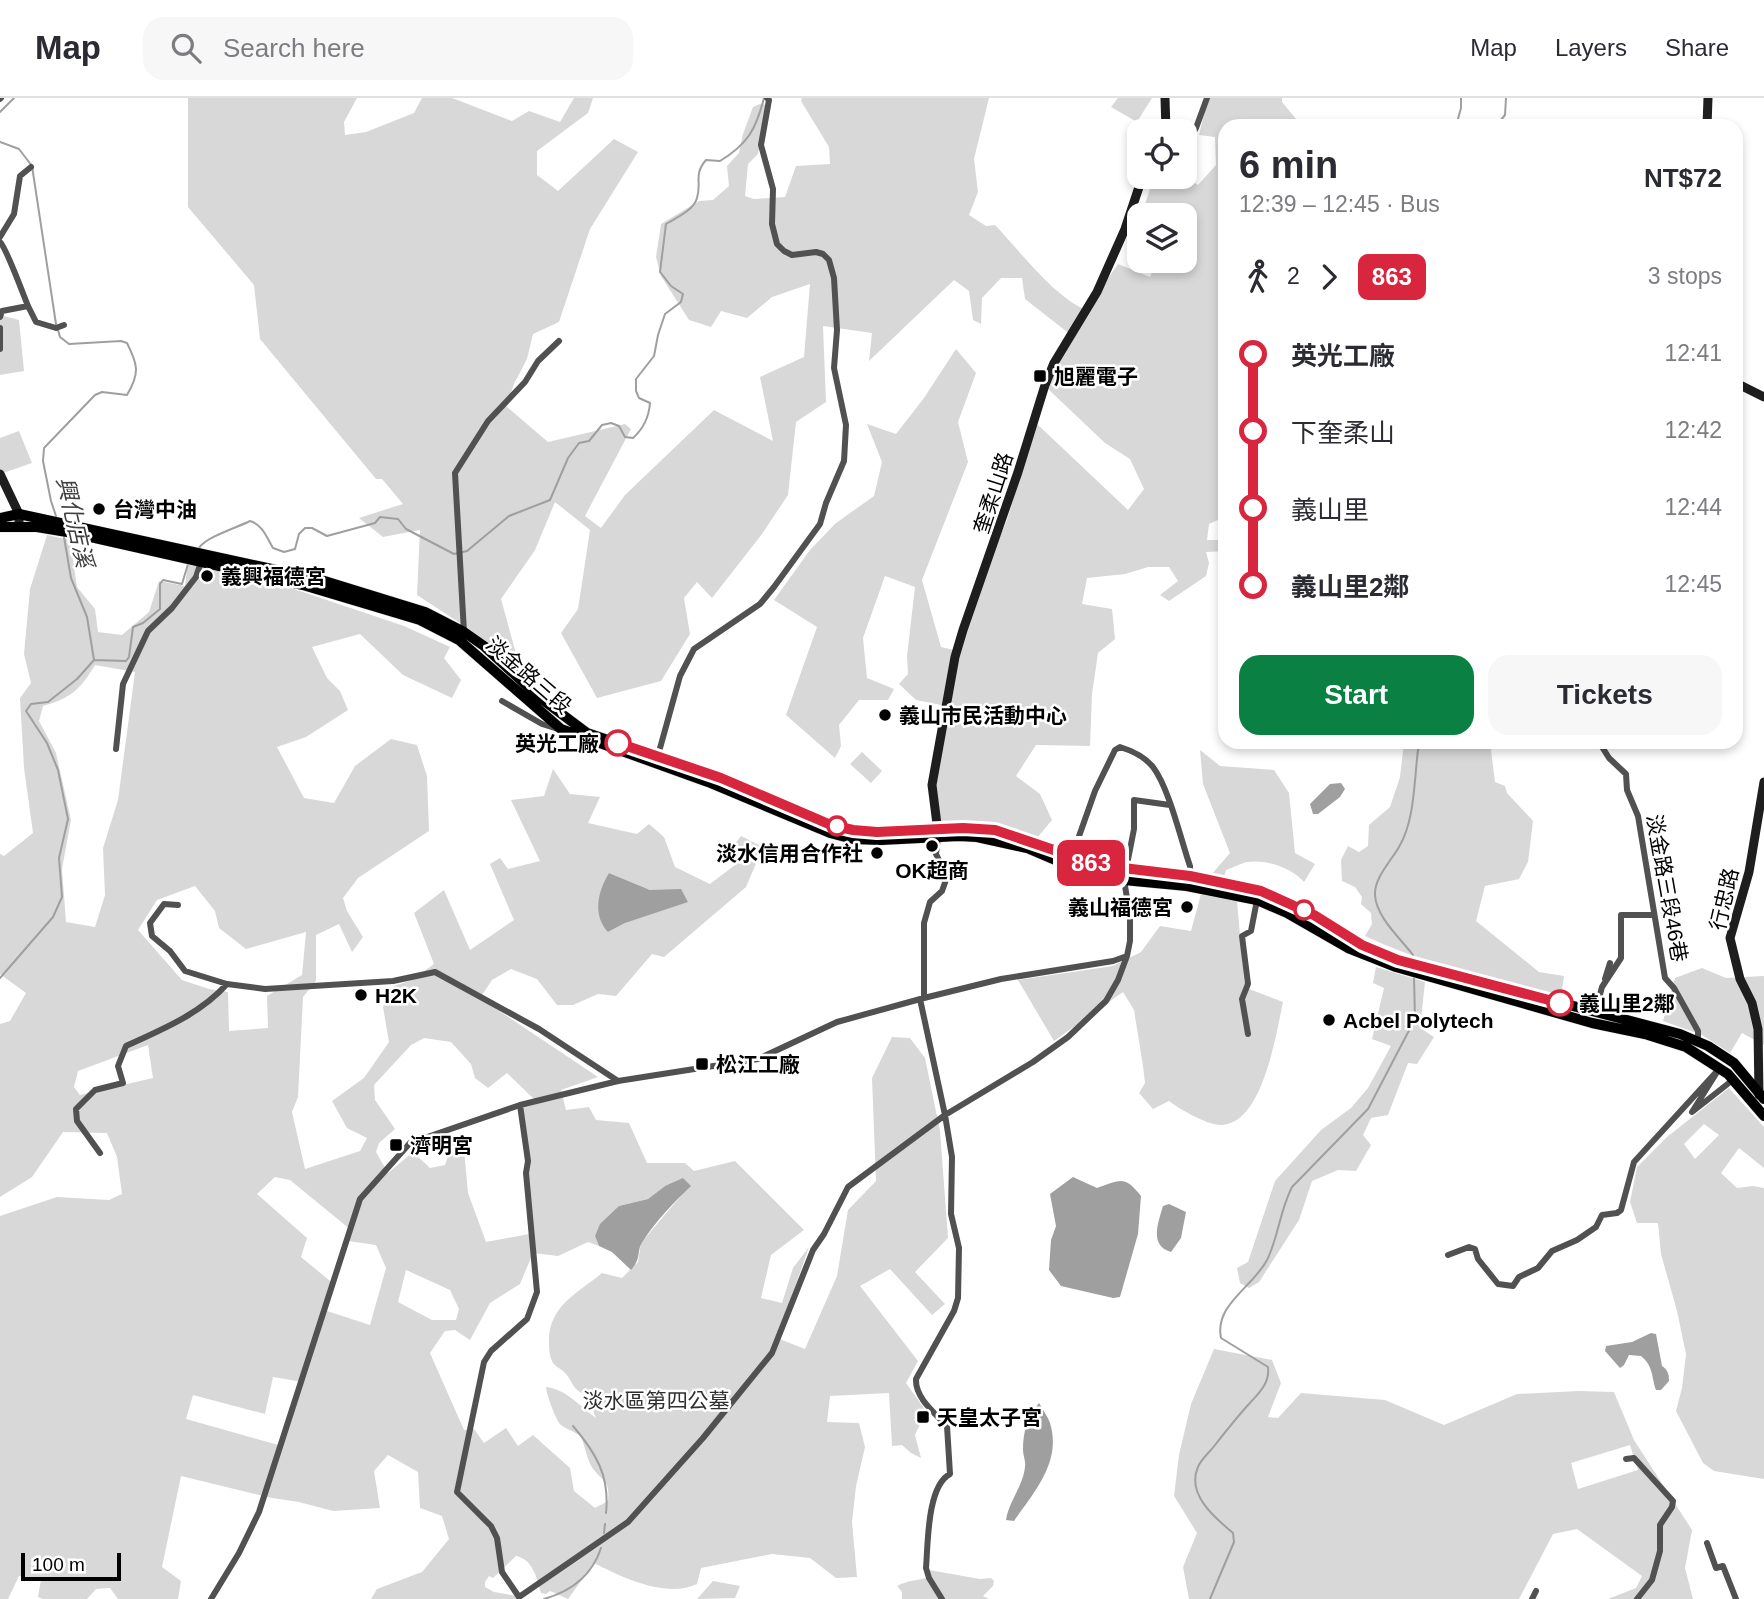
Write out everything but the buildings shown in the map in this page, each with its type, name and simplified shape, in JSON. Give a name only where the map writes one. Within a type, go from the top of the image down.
[{"type":"main road","points":[[2,520],[19,520]]},
{"type":"main road","name":"淡金路三段","points":[[19,520],[74,529],[354,589],[425,612],[462,636],[484,646],[539,697],[587,733],[830,833],[853,839],[871,839],[995,830],[1098,865],[1190,876],[1261,891],[1314,915],[1397,964]]},
{"type":"main road","name":"淡金路三段","points":[[462,636],[561,729],[657,760]]},
{"type":"main road","name":"淡金路三段","points":[[938,833],[977,837],[1027,849],[1081,871],[1124,880],[1187,886],[1257,900],[1287,913],[1348,948],[1397,964]]},
{"type":"main road","points":[[1397,964],[1594,1018],[1685,1048],[1706,1058],[1759,1099]]},
{"type":"main road","points":[[1594,1018],[1649,1025],[1698,1042],[1734,1063],[1759,1099],[1764,1116]]},
{"type":"street","points":[[1164,98],[1165,119]]},
{"type":"street","points":[[1197,126],[1208,98]]},
{"type":"street","points":[[1707,119],[1708,98]]},
{"type":"street","points":[[657,760],[680,676],[694,649],[760,604],[774,587],[820,524],[844,461],[846,425],[834,368],[837,330],[834,278],[829,260],[823,254],[816,252],[792,255],[777,244],[772,224],[773,189],[761,145],[768,99]]},
{"type":"street","points":[[31,167],[20,176],[15,214],[0,239],[36,322],[56,328],[64,325]]},
{"type":"street","name":"奎柔山路","points":[[938,833],[932,785],[945,707],[963,630],[994,546],[1045,385],[1054,363],[1097,292],[1125,229],[1138,189]]},
{"type":"street","points":[[0,317],[2,311],[28,306]]},
{"type":"street","points":[[0,328],[0,349]]},
{"type":"street","points":[[462,636],[455,473],[488,421],[524,382],[538,361],[559,341]]},
{"type":"street","points":[[1743,386],[1764,397]]},
{"type":"street","points":[[0,474],[19,520]]},
{"type":"street","points":[[116,749],[123,684],[148,631],[172,608],[196,577],[196,556]]},
{"type":"street","points":[[502,701],[542,724],[587,733]]},
{"type":"street","points":[[1072,856],[1095,791],[1115,750],[1120,747],[1136,753],[1153,768],[1170,805],[1190,866],[1190,876]]},
{"type":"street","name":"淡金路三段46巷","points":[[1603,749],[1626,774],[1627,790],[1638,816],[1665,978],[1674,988],[1698,1031],[1698,1042]]},
{"type":"street","name":"行忠路","points":[[1759,1099],[1758,1029],[1752,1003],[1740,979],[1730,938],[1749,872],[1764,782]]},
{"type":"street","points":[[520,1105],[528,1161],[526,1173],[537,1292],[527,1319],[491,1351],[484,1362],[457,1492],[491,1526],[497,1538],[502,1572],[519,1597],[628,1522],[772,1353],[813,1250],[848,1187],[945,1115],[1068,1037],[1106,1001],[1118,980],[1130,941],[1130,916],[1124,880],[1134,829],[1135,800],[1170,805]]},
{"type":"street","points":[[938,833],[936,854],[947,877],[942,891],[930,902],[924,923],[922,998],[952,1157],[951,1214],[960,1248],[958,1298],[954,1311],[916,1379],[915,1388],[947,1426],[950,1474],[944,1477],[932,1505],[926,1568],[942,1599]]},
{"type":"street","points":[[1248,1034],[1242,999],[1248,984],[1242,936],[1251,931],[1257,900]]},
{"type":"street","points":[[178,905],[164,904],[150,923],[152,936],[170,951],[185,971],[227,984],[265,989],[393,981],[435,972],[539,1029],[618,1081]]},
{"type":"street","points":[[1602,987],[1621,958],[1621,915],[1654,915]]},
{"type":"street","points":[[211,1599],[239,1553],[259,1512],[360,1199],[410,1143],[520,1105],[618,1081],[758,1059],[837,1021],[922,998],[1001,979],[1113,961],[1127,956]]},
{"type":"street","points":[[1594,1018],[1610,962]]},
{"type":"street","points":[[100,1153],[77,1121],[76,1109],[95,1090],[123,1083],[118,1066],[126,1046],[188,1016],[213,999],[227,984]]},
{"type":"street","points":[[1448,1255],[1468,1247],[1475,1249],[1478,1259],[1497,1284],[1513,1286],[1520,1277],[1538,1268],[1552,1251],[1597,1227],[1602,1215],[1621,1210],[1634,1162],[1719,1069],[1692,1112],[1734,1079]]},
{"type":"street","points":[[1626,1459],[1634,1458],[1672,1501],[1672,1507],[1660,1525],[1660,1551],[1652,1580],[1637,1599]]},
{"type":"street","points":[[1707,1543],[1716,1568],[1723,1566],[1736,1599]]},
{"type":"street","points":[[1532,1599],[1536,1591]]},
{"type":"green space","points":[[188,98],[357,98],[344,122],[345,135],[366,132],[414,113],[422,98],[452,98],[512,121],[529,111],[560,122],[574,98],[593,98],[588,113],[537,151],[537,175],[558,191],[614,139],[638,152],[590,229],[559,322],[533,334],[527,359],[506,406],[548,442],[625,424],[631,429],[585,516],[601,528],[625,495],[714,410],[773,441],[760,377],[804,357],[810,284],[772,297],[747,318],[721,311],[711,327],[689,320],[661,276],[656,257],[661,224],[699,201],[713,200],[729,186],[727,166],[739,153],[753,107],[767,105],[758,154],[748,164],[745,196],[754,199],[785,197],[796,166],[830,164],[829,147],[801,101],[802,98],[989,98],[974,159],[978,192],[969,215],[986,226],[995,225],[1050,284],[1086,310],[1118,264],[1127,268],[1127,273],[1140,273],[1150,277],[1152,273],[1197,273],[1197,203],[1145,203],[1150,189],[1197,189],[1197,184],[1216,165],[1215,137],[1199,135],[1208,98],[1282,98],[1282,102],[1296,119],[1218,119],[1218,520],[1209,524],[1207,540],[1218,540],[1218,551],[1206,552],[1209,563],[1206,576],[1169,601],[1160,595],[1178,581],[1169,567],[1148,567],[1125,574],[1087,578],[1082,604],[1112,609],[1115,639],[1098,653],[1092,694],[1090,746],[1036,745],[1016,776],[1040,794],[1052,820],[1037,838],[1005,829],[942,824],[933,787],[946,706],[916,700],[899,684],[908,674],[907,656],[915,587],[885,576],[863,638],[867,678],[894,689],[888,700],[859,700],[839,725],[841,746],[835,758],[786,715],[817,627],[774,600],[810,550],[836,523],[874,496],[882,462],[867,424],[896,434],[924,398],[956,349],[976,373],[958,422],[968,462],[922,580],[941,647],[958,651],[972,603],[1007,520],[1036,423],[1128,510],[1144,489],[1130,459],[1105,443],[1047,388],[1071,335],[1025,299],[1022,278],[1001,278],[982,298],[981,324],[973,320],[969,291],[954,280],[869,361],[872,333],[823,326],[826,402],[796,422],[788,495],[762,534],[712,598],[697,582],[684,598],[690,634],[661,681],[597,698],[561,633],[578,609],[590,530],[555,502],[535,550],[501,599],[521,672],[469,629],[417,595],[420,530],[383,537],[359,518],[403,504],[382,479],[376,479],[260,339],[254,285],[188,207]]},
{"type":"green space","points":[[1118,98],[1152,98],[1139,119],[1132,119],[1111,107]]},
{"type":"green space","points":[[0,315],[19,320],[24,371],[0,375]]},
{"type":"green space","points":[[19,431],[32,463],[0,474],[0,438]]},
{"type":"green space","name":"淡水區第四公墓","points":[[47,535],[70,540],[77,587],[95,609],[98,632],[122,635],[149,612],[159,581],[185,586],[188,563],[294,589],[404,626],[450,647],[444,658],[461,680],[452,698],[403,675],[360,634],[312,647],[327,678],[340,691],[348,710],[306,737],[277,747],[304,798],[334,803],[355,766],[391,739],[417,745],[427,776],[429,831],[358,878],[343,898],[347,911],[363,937],[352,952],[339,924],[316,935],[316,981],[303,997],[298,1097],[292,1112],[305,1169],[360,1151],[367,1138],[347,1128],[332,1101],[364,1078],[389,1042],[383,1007],[394,986],[412,980],[434,964],[414,913],[444,890],[470,950],[514,920],[490,864],[500,858],[508,869],[540,861],[511,800],[544,796],[553,769],[570,794],[600,797],[588,823],[637,834],[649,824],[664,837],[675,867],[710,884],[739,862],[732,848],[741,836],[763,847],[746,887],[664,957],[652,954],[616,996],[598,994],[573,1005],[557,1005],[537,979],[511,969],[492,980],[480,998],[598,1077],[561,1090],[566,1110],[589,1107],[596,1120],[629,1123],[647,1163],[685,1163],[694,1171],[735,1161],[804,1230],[771,1255],[761,1298],[782,1303],[793,1268],[809,1247],[777,1338],[805,1349],[837,1276],[848,1210],[876,1181],[872,1078],[892,1037],[910,1038],[925,1058],[940,1131],[948,1238],[915,1272],[945,1304],[932,1315],[890,1269],[860,1286],[918,1361],[906,1383],[926,1411],[915,1435],[921,1458],[902,1445],[892,1446],[889,1393],[830,1396],[827,1422],[859,1423],[865,1447],[856,1486],[852,1522],[857,1577],[836,1578],[810,1558],[772,1554],[701,1568],[697,1584],[672,1589],[644,1584],[594,1563],[568,1599],[550,1591],[541,1593],[530,1565],[516,1556],[493,1578],[489,1576],[485,1587],[494,1592],[523,1597],[522,1599],[371,1599],[377,1589],[422,1572],[449,1539],[442,1516],[420,1508],[418,1472],[388,1455],[374,1471],[380,1508],[333,1511],[181,1476],[162,1567],[181,1581],[178,1599],[118,1599],[110,1588],[96,1589],[87,1599],[43,1599],[38,1597],[41,1580],[19,1576],[8,1599],[0,1599],[0,1216],[57,1197],[109,1200],[122,1194],[117,1157],[107,1133],[63,1132],[32,1177],[0,1197],[0,1024],[10,1021],[26,993],[0,974],[0,854],[4,856],[33,833],[24,768],[20,698],[31,683],[24,654],[30,589]],"holes":[[[95,665],[135,672],[118,800],[103,848],[105,895],[95,927],[66,922],[62,869],[71,820],[56,753],[39,721],[43,706],[68,696],[84,681]],[[609,873],[650,890],[625,923],[608,932]],[[195,886],[215,911],[219,928],[246,949],[306,932],[302,975],[267,996],[268,1028],[229,1031],[228,992],[182,980],[138,930],[157,900]],[[424,1038],[451,1042],[471,1064],[475,1078],[488,1088],[507,1073],[536,1101],[522,1108],[529,1234],[486,1242],[468,1193],[463,1138],[452,1144],[445,1165],[430,1168],[413,1152],[388,1173],[376,1152],[379,1143],[395,1129],[375,1100],[374,1085],[411,1045]],[[148,1045],[153,1078],[80,1095],[74,1087],[78,1071]],[[275,1177],[290,1180],[351,1230],[348,1241],[376,1245],[386,1268],[370,1325],[327,1311],[335,1285],[301,1257],[307,1238],[257,1194]],[[690,1185],[641,1243],[638,1262],[622,1278],[602,1273],[560,1308],[551,1327],[549,1347],[552,1361],[573,1385],[586,1395],[596,1418],[567,1395],[546,1387],[559,1422],[581,1436],[592,1467],[606,1482],[608,1501],[595,1508],[574,1491],[570,1468],[533,1435],[518,1446],[506,1428],[484,1443],[474,1429],[464,1430],[430,1353],[445,1331],[455,1330],[470,1340],[490,1303],[520,1284],[533,1253],[558,1256],[588,1242],[599,1246],[595,1236],[619,1206],[648,1199],[665,1186]],[[406,1270],[450,1290],[459,1309],[456,1320],[432,1320],[398,1302]],[[273,1377],[303,1382],[282,1446],[186,1419],[193,1395],[265,1414]]]},
{"type":"green space","points":[[1403,749],[1491,749],[1495,782],[1505,786],[1507,793],[1533,821],[1528,862],[1519,879],[1485,886],[1476,921],[1539,972],[1564,976],[1561,997],[1437,963],[1365,936],[1372,924],[1371,913],[1361,904],[1362,897],[1355,887],[1342,881],[1341,860],[1348,846],[1359,852],[1368,846],[1369,825],[1390,807],[1400,777]]},
{"type":"green space","points":[[1200,750],[1220,766],[1274,770],[1289,793],[1295,853],[1315,864],[1304,882],[1286,869],[1254,861],[1226,870],[1224,877],[1211,875],[1230,853],[1203,784]]},
{"type":"green space","points":[[862,752],[882,771],[871,783],[850,764]]},
{"type":"green space","points":[[1201,894],[1237,901],[1244,981],[1249,989],[1283,1002],[1271,1054],[1257,1094],[1248,1109],[1236,1120],[1222,1125],[1202,1120],[1169,1101],[1153,1109],[1139,1093],[1145,1083],[1143,1066],[1134,1010],[1123,992],[1054,1041],[1018,980],[1113,966],[1141,952],[1160,926],[1191,931]]},
{"type":"green space","points":[[1376,967],[1425,982],[1420,1028],[1434,1037],[1417,1064],[1408,1063],[1388,1115],[1371,1118],[1363,1135],[1371,1145],[1356,1171],[1338,1170],[1312,1181],[1299,1220],[1259,1282],[1249,1288],[1240,1283],[1237,1268],[1248,1262],[1275,1181],[1321,1130],[1351,1108],[1368,1088],[1391,1046],[1372,1039],[1384,988],[1373,983]]},
{"type":"green space","points":[[1702,968],[1726,978],[1764,976],[1764,1045],[1742,1033],[1730,1053],[1702,1035],[1663,1021],[1675,978]]},
{"type":"green space","points":[[1729,1088],[1764,1127],[1764,1168],[1739,1148],[1721,1173],[1737,1188],[1764,1188],[1764,1479],[1714,1471],[1703,1463],[1676,1411],[1686,1354],[1661,1254],[1658,1223],[1637,1223],[1630,1202],[1637,1167],[1667,1137]],"holes":[[[1704,1124],[1719,1135],[1695,1159],[1684,1144]]]},
{"type":"green space","points":[[1214,1349],[1272,1360],[1281,1383],[1268,1417],[1278,1418],[1301,1393],[1385,1400],[1444,1425],[1517,1394],[1614,1392],[1634,1440],[1692,1530],[1685,1568],[1693,1599],[1608,1599],[1636,1588],[1642,1576],[1577,1529],[1553,1534],[1519,1599],[1189,1599],[1183,1567],[1197,1533],[1174,1496],[1179,1455],[1191,1404]],"holes":[[[1630,1445],[1638,1470],[1578,1489],[1571,1463]]]},
{"type":"green space","points":[[929,1570],[980,1579],[991,1578],[994,1581],[993,1586],[983,1596],[989,1599],[902,1599],[902,1592],[897,1586],[929,1577]]},
{"type":"green space","points":[[713,1581],[740,1586],[735,1598],[697,1599]]},
{"type":"shaded area","points":[[1341,783],[1345,789],[1340,797],[1318,814],[1313,814],[1310,804],[1330,784]]},
{"type":"shaded area","points":[[609,873],[650,890],[681,889],[688,902],[625,923],[608,932],[600,918],[598,903]]},
{"type":"shaded area","points":[[1073,1177],[1097,1188],[1117,1181],[1126,1182],[1141,1196],[1138,1234],[1120,1297],[1113,1298],[1061,1286],[1049,1270],[1051,1240],[1056,1226],[1050,1194]]},
{"type":"shaded area","points":[[683,1178],[691,1186],[648,1234],[631,1270],[612,1252],[599,1246],[595,1236],[600,1224],[619,1206],[648,1199],[665,1186]]},
{"type":"shaded area","points":[[1169,1204],[1186,1212],[1181,1238],[1171,1252],[1164,1249],[1157,1239],[1163,1206]]},
{"type":"shaded area","points":[[1651,1333],[1656,1334],[1662,1366],[1669,1376],[1669,1381],[1661,1390],[1656,1390],[1650,1368],[1641,1356],[1629,1355],[1620,1368],[1605,1351],[1606,1346],[1632,1342]]},
{"type":"shaded area","points":[[1039,1403],[1049,1421],[1053,1437],[1049,1464],[1037,1488],[1014,1521],[1006,1520],[1024,1474],[1023,1443],[1026,1425]]},
{"type":"waterway","name":"興化店溪","points":[[0,112],[14,98]]},
{"type":"waterway","points":[[199,548],[215,536],[250,521],[261,528],[273,548],[284,552],[295,549],[299,534],[305,528],[312,528],[327,536],[375,523],[380,517],[398,519],[406,529],[454,554],[467,551],[509,516],[550,500],[568,458],[579,443],[589,441],[602,425],[611,423],[619,426],[625,437],[633,438],[645,422],[650,403],[639,398],[636,379],[654,356],[665,314],[681,302],[683,294],[671,286],[660,272],[666,224],[684,213],[695,202],[700,170],[706,160],[720,161],[750,135],[764,98]]},
{"type":"waterway","points":[[1458,119],[1461,98]]},
{"type":"waterway","points":[[1502,119],[1505,115],[1506,98]]},
{"type":"waterway","name":"興化店溪","points":[[0,142],[19,149],[32,166],[56,324]]},
{"type":"waterway","name":"興化店溪","points":[[57,519],[43,461],[44,448],[95,395],[102,392],[127,395],[136,375],[127,343],[121,341],[69,344],[60,337],[58,330]]},
{"type":"waterway","name":"興化店溪","points":[[0,978],[53,917],[62,897],[59,858],[68,819],[58,770],[47,743],[26,711],[31,704],[48,702],[77,679],[94,660],[87,617],[71,578],[64,537]]},
{"type":"waterway","points":[[94,660],[126,661],[129,657],[133,627],[143,623],[160,609],[160,584],[163,580],[182,584],[188,564]]},
{"type":"waterway","points":[[1413,961],[1413,955],[1380,911],[1376,903],[1375,889],[1408,825],[1418,749]]},
{"type":"waterway","points":[[1210,1599],[1234,1542],[1233,1533],[1204,1504],[1199,1496],[1195,1477],[1201,1461],[1260,1392],[1268,1373],[1268,1367],[1221,1338],[1223,1316],[1267,1260],[1292,1187],[1368,1109],[1415,1019],[1414,977]]},
{"type":"waterway","points":[[573,1426],[600,1466],[606,1488],[606,1513]]},
{"type":"waterway","points":[[604,1533],[605,1524]]},
{"type":"waterway","points":[[544,1599],[563,1592],[580,1581],[592,1567],[601,1548]]},
{"type":"bus line","name":"863","points":[[618,743],[721,778],[831,825],[877,832],[938,828],[995,830],[1098,865],[1190,876],[1261,891],[1314,915],[1362,945],[1398,960],[1560,1003]]},
{"type":"place","name":"旭麗電子","points":[[1040,376]]},
{"type":"place","name":"台灣中油","points":[[99,509]]},
{"type":"place","name":"義興福德宮","points":[[207,576]]},
{"type":"place","name":"義山市民活動中心","points":[[885,715]]},
{"type":"place","name":"英光工廠","points":[[618,743]]},
{"type":"place","name":"OK超商","points":[[932,846]]},
{"type":"place","name":"淡水信用合作社","points":[[877,853]]},
{"type":"place","name":"義山福德宮","points":[[1187,907]]},
{"type":"place","name":"H2K","points":[[361,995]]},
{"type":"place","name":"義山里2鄰","points":[[1560,1003]]},
{"type":"place","name":"Acbel Polytech","points":[[1329,1020]]},
{"type":"place","name":"松江工廠","points":[[702,1064]]},
{"type":"place","name":"濟明宮","points":[[396,1145]]},
{"type":"place","name":"天皇太子宮","points":[[923,1417]]}]
